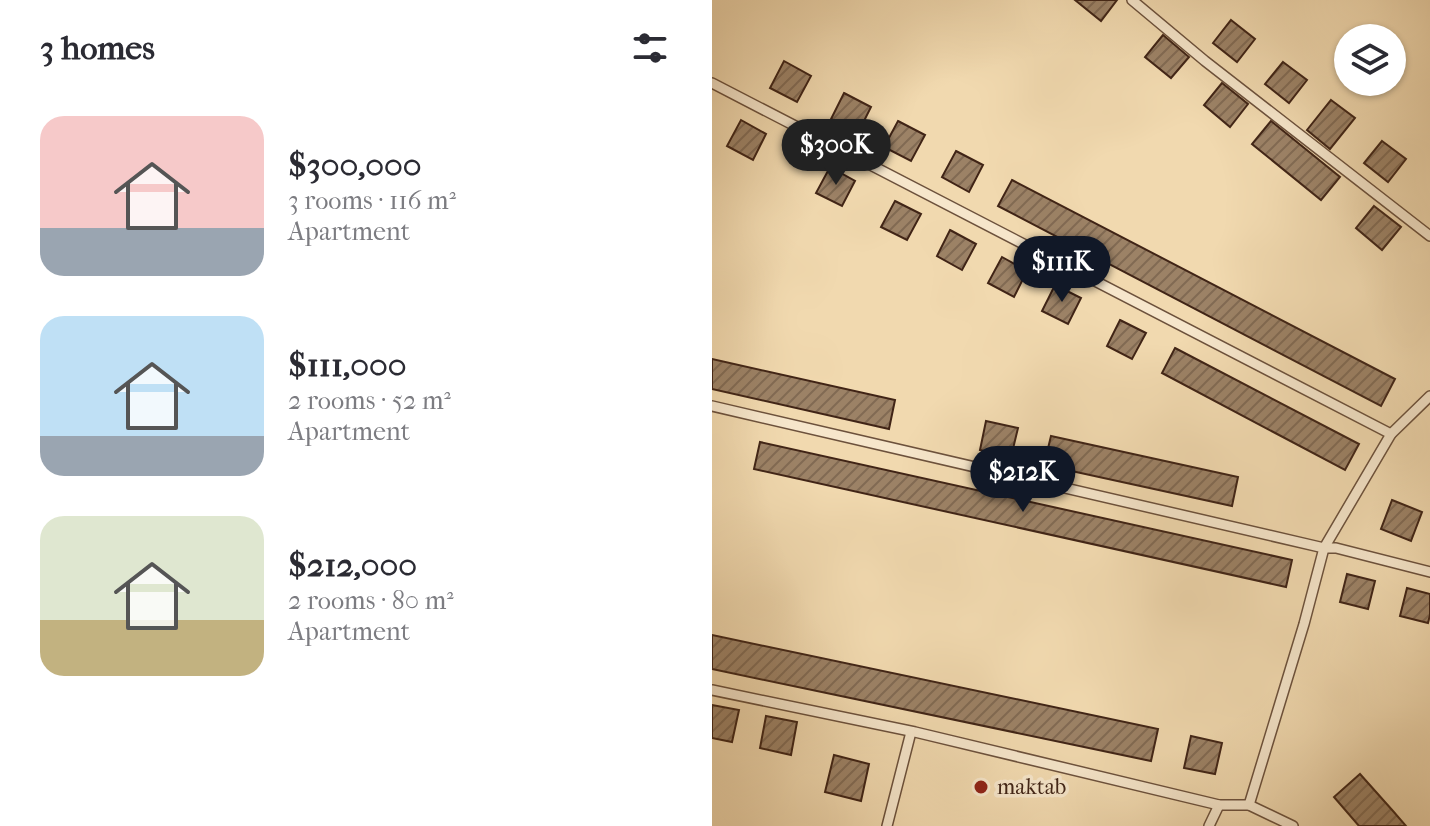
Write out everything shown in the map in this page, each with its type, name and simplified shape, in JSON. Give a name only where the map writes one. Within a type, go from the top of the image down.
[{"type":"lane","points":[[1132,0],[1205,61],[1430,236]]},
{"type":"lane","points":[[712,83],[1391,434]]},
{"type":"lane","points":[[1249,805],[1301,636],[1324,548],[1391,434],[1430,396]]},
{"type":"lane","points":[[712,406],[1430,572]]},
{"type":"lane","points":[[712,690],[911,732],[1219,805],[1249,805],[1293,826]]},
{"type":"lane","points":[[887,826],[911,732]]},
{"type":"lane","points":[[1209,826],[1219,805]]},
{"type":"building","points":[[1075,0],[1117,0],[1101,21]]},
{"type":"building","points":[[1231,20],[1255,39],[1237,62],[1213,43]]},
{"type":"building","points":[[1163,35],[1189,57],[1171,78],[1145,57]]},
{"type":"building","points":[[784,61],[811,76],[797,102],[770,88]]},
{"type":"building","points":[[1283,62],[1307,80],[1289,103],[1265,84]]},
{"type":"building","points":[[1222,83],[1248,104],[1230,127],[1204,105]]},
{"type":"building","points":[[844,93],[871,107],[858,133],[831,119]]},
{"type":"building","points":[[1331,100],[1355,118],[1330,149],[1307,130]]},
{"type":"building","points":[[741,120],[766,134],[753,160],[727,146]]},
{"type":"building","points":[[898,121],[925,135],[911,161],[884,147]]},
{"type":"building","points":[[1271,121],[1340,177],[1321,200],[1252,144]]},
{"type":"building","points":[[1382,141],[1406,159],[1388,182],[1364,163]]},
{"type":"building","points":[[956,151],[983,165],[969,192],[942,177]]},
{"type":"building","points":[[830,167],[855,181],[842,206],[816,193]]},
{"type":"building","points":[[1012,180],[1395,379],[1381,406],[998,206]]},
{"type":"building","points":[[895,201],[921,214],[907,240],[881,227]]},
{"type":"building","points":[[1374,206],[1401,227],[1382,250],[1356,228]]},
{"type":"building","points":[[950,230],[976,244],[962,270],[937,256]]},
{"type":"building","points":[[1002,257],[1027,271],[1014,297],[988,283]]},
{"type":"building","points":[[1055,285],[1081,298],[1068,324],[1042,311]]},
{"type":"building","points":[[1120,320],[1146,333],[1132,359],[1107,346]]},
{"type":"building","points":[[1175,348],[1359,444],[1345,470],[1162,373]]},
{"type":"building","points":[[712,359],[895,400],[889,429],[712,389]]},
{"type":"building","points":[[986,421],[1018,428],[1011,457],[980,450]]},
{"type":"building","points":[[1051,436],[1238,477],[1232,506],[1044,465]]},
{"type":"building","points":[[760,442],[1292,560],[1286,587],[754,469]]},
{"type":"building","points":[[1392,500],[1422,512],[1411,541],[1381,529]]},
{"type":"building","points":[[1347,574],[1375,581],[1368,609],[1340,602]]},
{"type":"building","points":[[1407,588],[1430,594],[1428,623],[1400,616]]},
{"type":"building","points":[[712,635],[1158,729],[1151,761],[712,669]]},
{"type":"building","points":[[712,705],[739,710],[732,742],[712,738]]},
{"type":"building","points":[[766,716],[797,722],[791,755],[760,748]]},
{"type":"building","points":[[1191,736],[1222,743],[1215,774],[1184,768]]},
{"type":"building","points":[[834,755],[869,764],[861,801],[825,792]]},
{"type":"building","points":[[1360,774],[1406,826],[1359,826],[1334,797]]},
{"type":"place","name":"maktab","points":[[981,787]]}]
